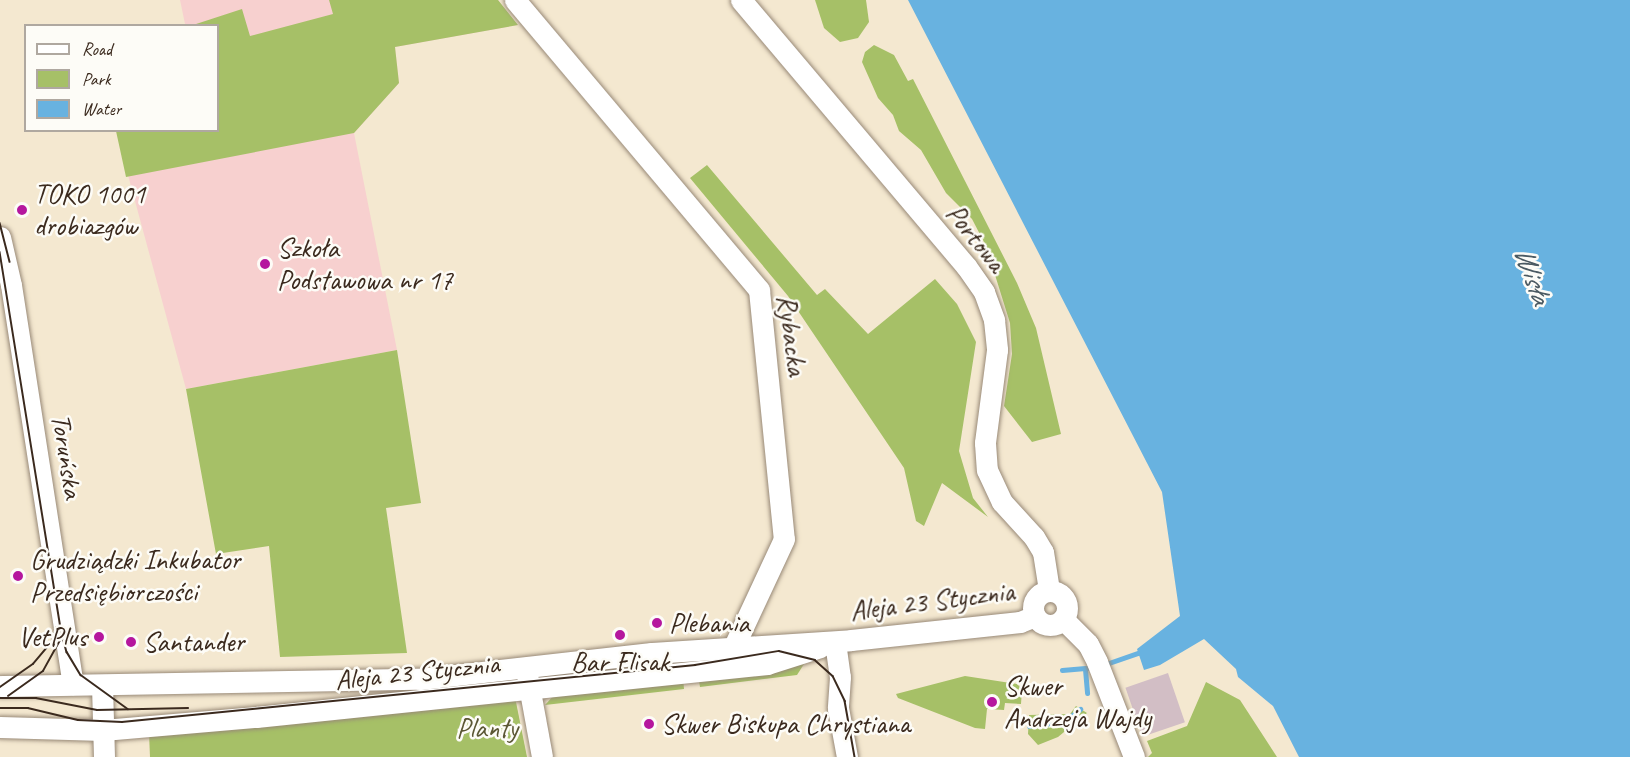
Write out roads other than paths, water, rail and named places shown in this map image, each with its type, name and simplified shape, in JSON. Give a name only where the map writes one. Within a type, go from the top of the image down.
[{"type":"street","name":"Rybacka","points":[[515,0],[759,290],[784,539],[734,646]]},
{"type":"street","name":"Portowa","points":[[741,0],[966,266],[984,292],[994,320],[997,350],[985,442],[987,470],[997,495],[1034,537],[1042,552],[1049,591]]},
{"type":"street","name":"Toruńska","points":[[0,237],[73,684]]},
{"type":"street","points":[[1049,591],[1064,598],[1067,609],[1063,619],[1048,625],[1035,616],[1034,602],[1049,591]]},
{"type":"street","name":"Aleja 23 Stycznia","points":[[0,686],[343,683],[525,668],[734,646],[835,642],[1020,622],[1035,616]]},
{"type":"street","points":[[1063,619],[1088,644],[1098,662],[1134,757]]},
{"type":"street","name":"Aleja 23 Stycznia","points":[[0,727],[103,730],[528,690],[767,664],[835,642]]},
{"type":"street","points":[[835,642],[840,677],[841,729],[847,757]]},
{"type":"street","points":[[525,668],[542,757]]},
{"type":"street","points":[[102,686],[104,757]]},
{"type":"water","name":"Wisła","points":[[908,0],[1630,0],[1630,757],[1299,757],[1273,706],[1238,677],[1236,669],[1204,639],[1160,665],[1144,670],[1137,649],[1180,616],[1162,492]]},
{"type":"waterway","points":[[1103,665],[1138,653]]},
{"type":"waterway","points":[[1062,670],[1094,667]]},
{"type":"waterway","points":[[1085,669],[1087,693]]},
{"type":"waterway","points":[[1029,726],[1064,722],[1080,709]]},
{"type":"tram line","points":[[0,223],[10,262]]},
{"type":"tram line","points":[[0,252],[61,630],[67,652],[81,675],[128,709]]},
{"type":"tram line","points":[[0,687],[33,664],[52,641],[56,628]]},
{"type":"tram line","points":[[8,696],[43,671],[63,635]]},
{"type":"tram line","points":[[0,708],[28,708],[78,720],[122,722],[695,665],[779,651],[815,660],[833,676],[845,701],[855,757]]},
{"type":"tram line","points":[[0,698],[36,698],[97,710],[188,708]]},
{"type":"place","name":"TOKO 1001 drobiazgów","points":[[22,210]]},
{"type":"place","name":"Szkoła Podstawowa nr 17","points":[[265,264]]},
{"type":"place","name":"Grudziądzki Inkubator Przedsiębiorczości","points":[[18,576]]},
{"type":"place","name":"Plebania","points":[[657,623]]},
{"type":"place","name":"Bar Flisak","points":[[620,635]]},
{"type":"place","name":"VetPlus","points":[[99,637]]},
{"type":"place","name":"Santander","points":[[131,642]]},
{"type":"place","name":"Skwer Andrzeja Wajdy","points":[[992,702]]},
{"type":"place","name":"Skwer Biskupa Chrystiana","points":[[649,724]]},
{"type":"park label","name":"Planty","points":[[487,728]]}]
